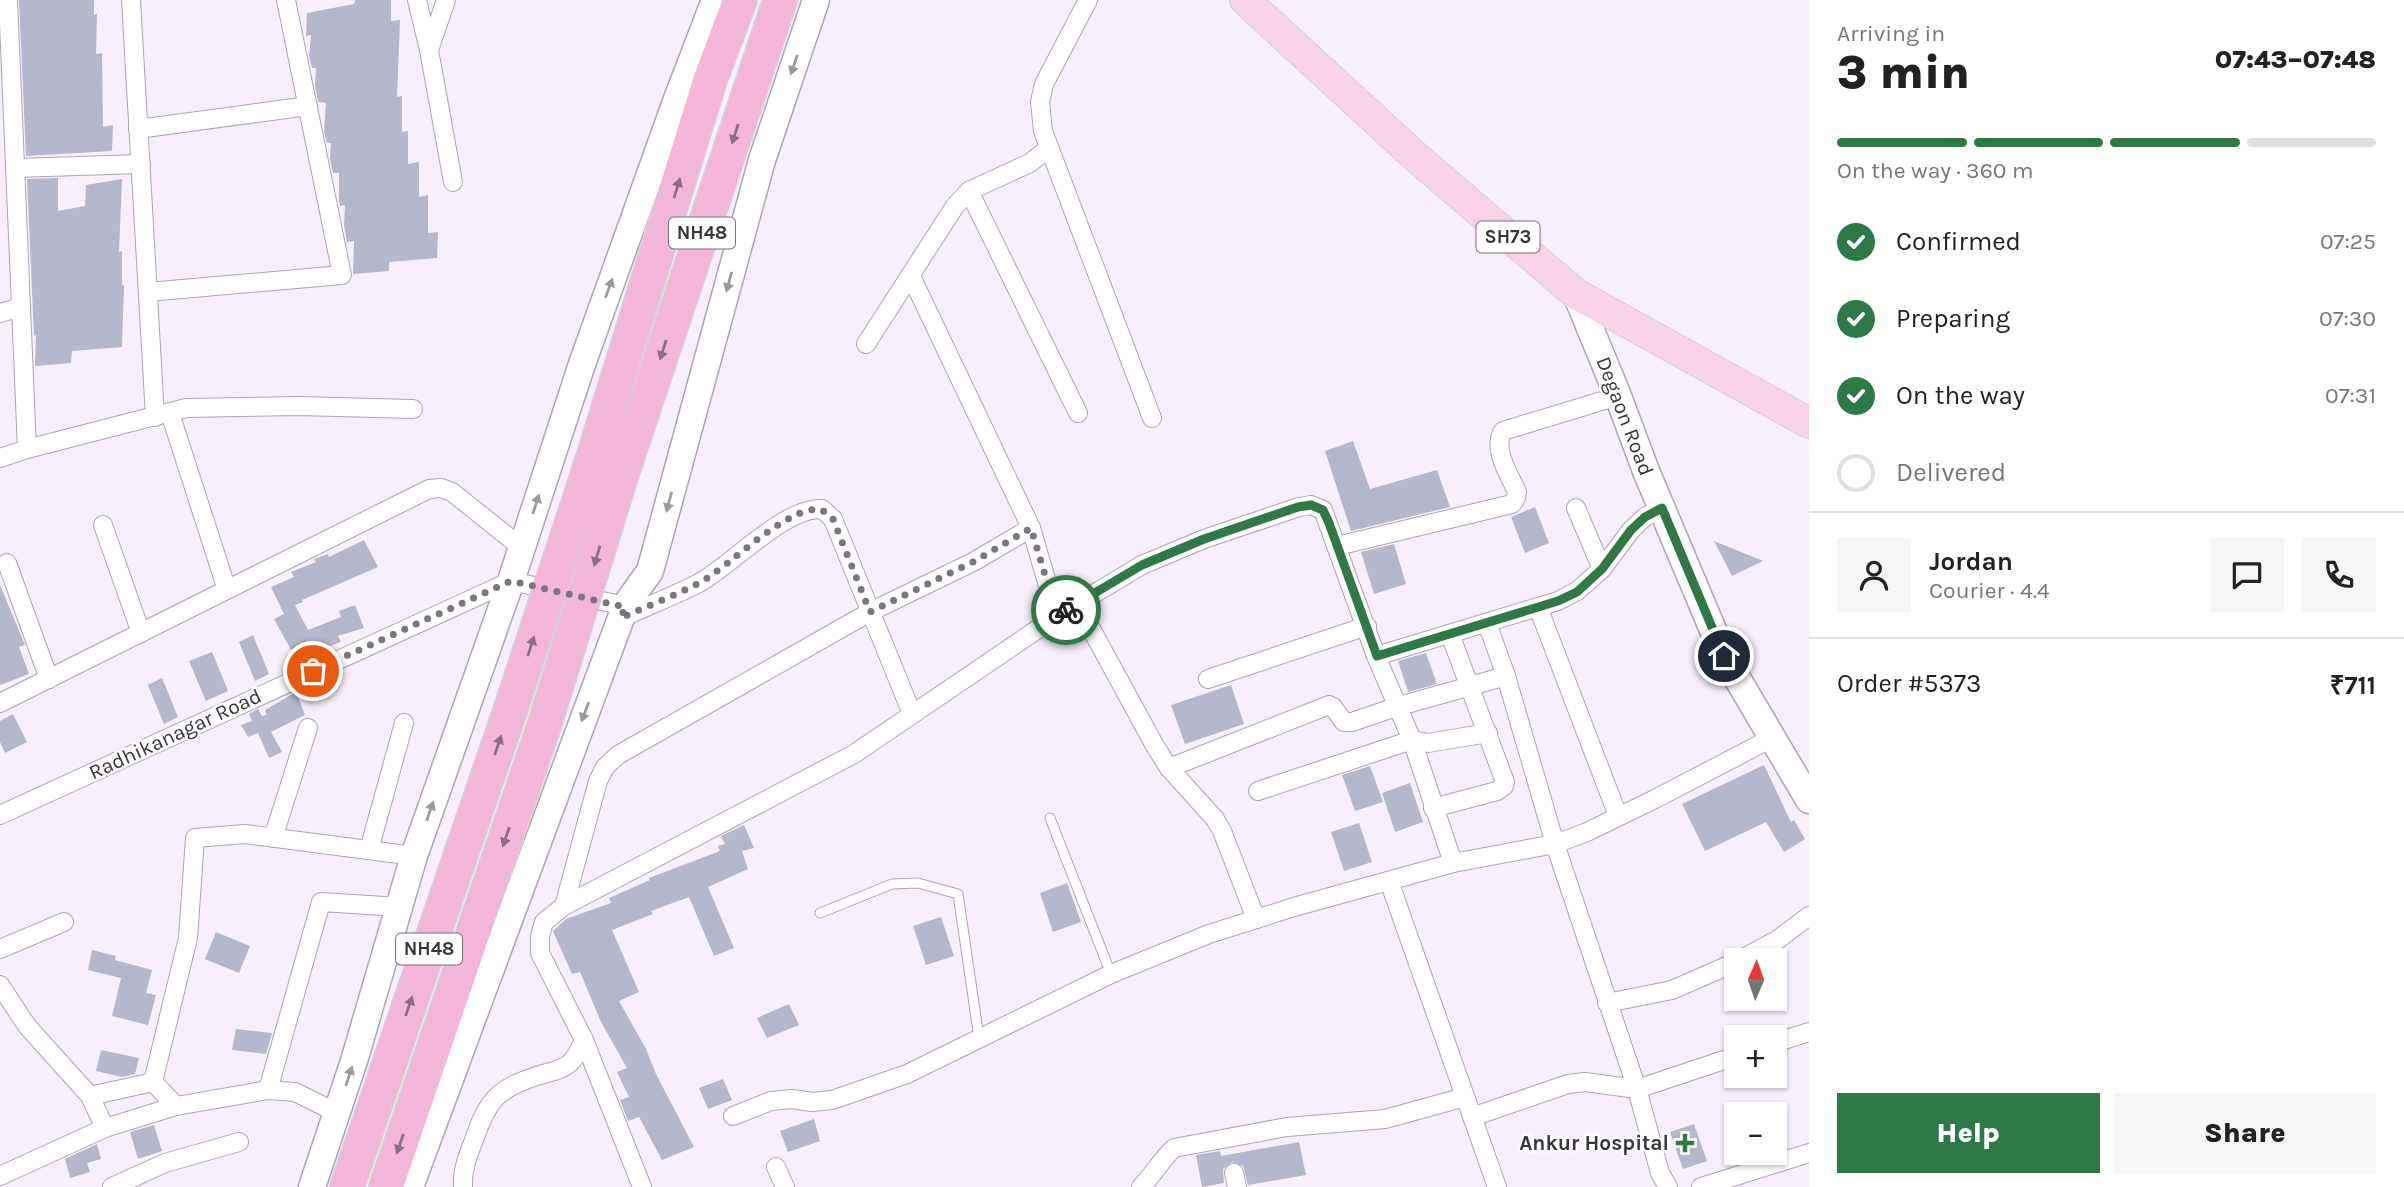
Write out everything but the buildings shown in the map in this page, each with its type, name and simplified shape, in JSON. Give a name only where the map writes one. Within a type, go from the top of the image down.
[{"type":"highway","name":"NH48","points":[[347,1187],[510,711],[706,93],[740,0]]},
{"type":"highway","name":"NH48","points":[[386,1187],[544,726],[624,467],[780,0]]},
{"type":"main road","points":[[312,1187],[337,1114],[414,856],[511,581],[586,352],[715,0]]},
{"type":"main road","points":[[410,1187],[623,612],[650,571],[762,160],[816,0]]},
{"type":"main road","name":"SH73","points":[[1245,0],[1417,158],[1576,294],[1809,423]]},
{"type":"main road","name":"Degaon Road","points":[[1576,294],[1724,656],[1809,800]]},
{"type":"street","points":[[8,0],[27,449]]},
{"type":"street","points":[[131,0],[148,292],[163,415],[227,590]]},
{"type":"street","points":[[148,292],[342,275],[286,0]]},
{"type":"street","points":[[417,0],[453,182]]},
{"type":"street","points":[[429,50],[446,0]]},
{"type":"street","points":[[1088,0],[1044,84],[1042,131],[1152,418]]},
{"type":"street","points":[[138,129],[308,106]]},
{"type":"street","points":[[866,344],[955,206],[969,191],[1030,163],[1049,148]]},
{"type":"street","points":[[15,168],[141,164]]},
{"type":"street","points":[[969,191],[1078,413]]},
{"type":"street","points":[[911,276],[1031,528],[1057,615]]},
{"type":"street","points":[[0,313],[21,307]]},
{"type":"street","points":[[1337,546],[1512,504],[1517,492],[1499,448],[1499,437],[1503,431],[1618,396]]},
{"type":"street","points":[[0,458],[186,408],[299,406],[413,409]]},
{"type":"street","points":[[0,703],[429,489],[441,488],[452,492],[522,548]]},
{"type":"street","points":[[642,1187],[584,1040],[540,953],[540,936],[544,922],[564,906],[854,754],[1057,615],[1154,560],[1204,539],[1298,507],[1311,505],[1323,510],[1396,707],[1412,740],[1453,863]]},
{"type":"street","points":[[511,581],[623,612],[699,583],[798,514],[811,508],[821,509],[833,519],[912,714]]},
{"type":"street","points":[[1576,508],[1602,569]]},
{"type":"street","points":[[1377,656],[1558,601],[1577,592],[1602,569],[1631,530],[1645,517],[1662,508]]},
{"type":"street","points":[[103,525],[141,634]]},
{"type":"street","points":[[564,906],[598,781],[605,767],[618,755],[870,612],[973,562],[1031,528]]},
{"type":"street","points":[[7,563],[49,679]]},
{"type":"street","name":"Radhikanagar Road","points":[[0,815],[511,581]]},
{"type":"street","points":[[1077,603],[1169,768],[1215,819],[1222,831],[1256,919]]},
{"type":"street","points":[[1538,607],[1618,816]]},
{"type":"street","points":[[1488,622],[1555,844],[1637,1089],[1661,1186]]},
{"type":"street","points":[[1208,679],[1367,626]]},
{"type":"street","points":[[1433,808],[1497,791],[1505,782],[1450,634]]},
{"type":"street","points":[[1169,768],[1329,705],[1344,722],[1352,722],[1506,676]]},
{"type":"street","points":[[369,850],[404,723]]},
{"type":"street","points":[[273,838],[308,728]]},
{"type":"street","points":[[1258,791],[1412,740],[1428,743],[1488,733]]},
{"type":"street","points":[[733,1116],[771,1101],[832,1100],[907,1074],[1111,974],[1209,934],[1453,863],[1555,844],[1587,832],[1772,738]]},
{"type":"street","points":[[153,1082],[188,938],[195,838],[245,834],[414,856]]},
{"type":"street","points":[[1389,881],[1497,1187]]},
{"type":"street","points":[[268,1090],[321,902],[400,907]]},
{"type":"street","points":[[1762,948],[1809,916]]},
{"type":"street","points":[[0,949],[64,922]]},
{"type":"street","points":[[1607,1003],[1672,990],[1724,967]]},
{"type":"street","points":[[0,985],[27,1026],[90,1096],[105,1128]]},
{"type":"street","points":[[1787,1039],[1809,1032]]},
{"type":"street","points":[[463,1187],[464,1168],[489,1104],[503,1090],[521,1081],[563,1068],[572,1062],[584,1040]]},
{"type":"street","points":[[1472,1117],[1568,1084],[1585,1082],[1637,1089],[1724,1060]]},
{"type":"street","points":[[90,1096],[153,1082]]},
{"type":"street","points":[[153,1082],[176,1106]]},
{"type":"street","points":[[0,1176],[105,1128],[176,1106],[268,1090],[295,1092],[337,1114]]},
{"type":"street","points":[[1141,1187],[1174,1148],[1287,1127],[1385,1119],[1465,1097]]},
{"type":"street","points":[[112,1187],[164,1163],[239,1142]]},
{"type":"street","points":[[1701,1187],[1809,1153]]},
{"type":"street","points":[[776,1167],[785,1187]]},
{"type":"lane","points":[[1050,818],[1111,974]]},
{"type":"lane","points":[[820,913],[892,884],[918,883],[958,894],[979,1038]]},
{"type":"way so far","points":[[313,671],[511,581],[625,607],[621,618],[699,583],[728,565],[759,539],[811,508],[821,509],[833,519],[870,612],[973,562],[1031,528],[1057,615],[1066,610]]},
{"type":"place","name":"Ankur Hospital","points":[[1685,1143]]},
{"type":"route","points":[[1066,610],[1142,565],[1204,539],[1311,505],[1323,510],[1329,523],[1377,656],[1558,601],[1577,592],[1612,559],[1631,530],[1645,517],[1662,508],[1724,656]]}]
